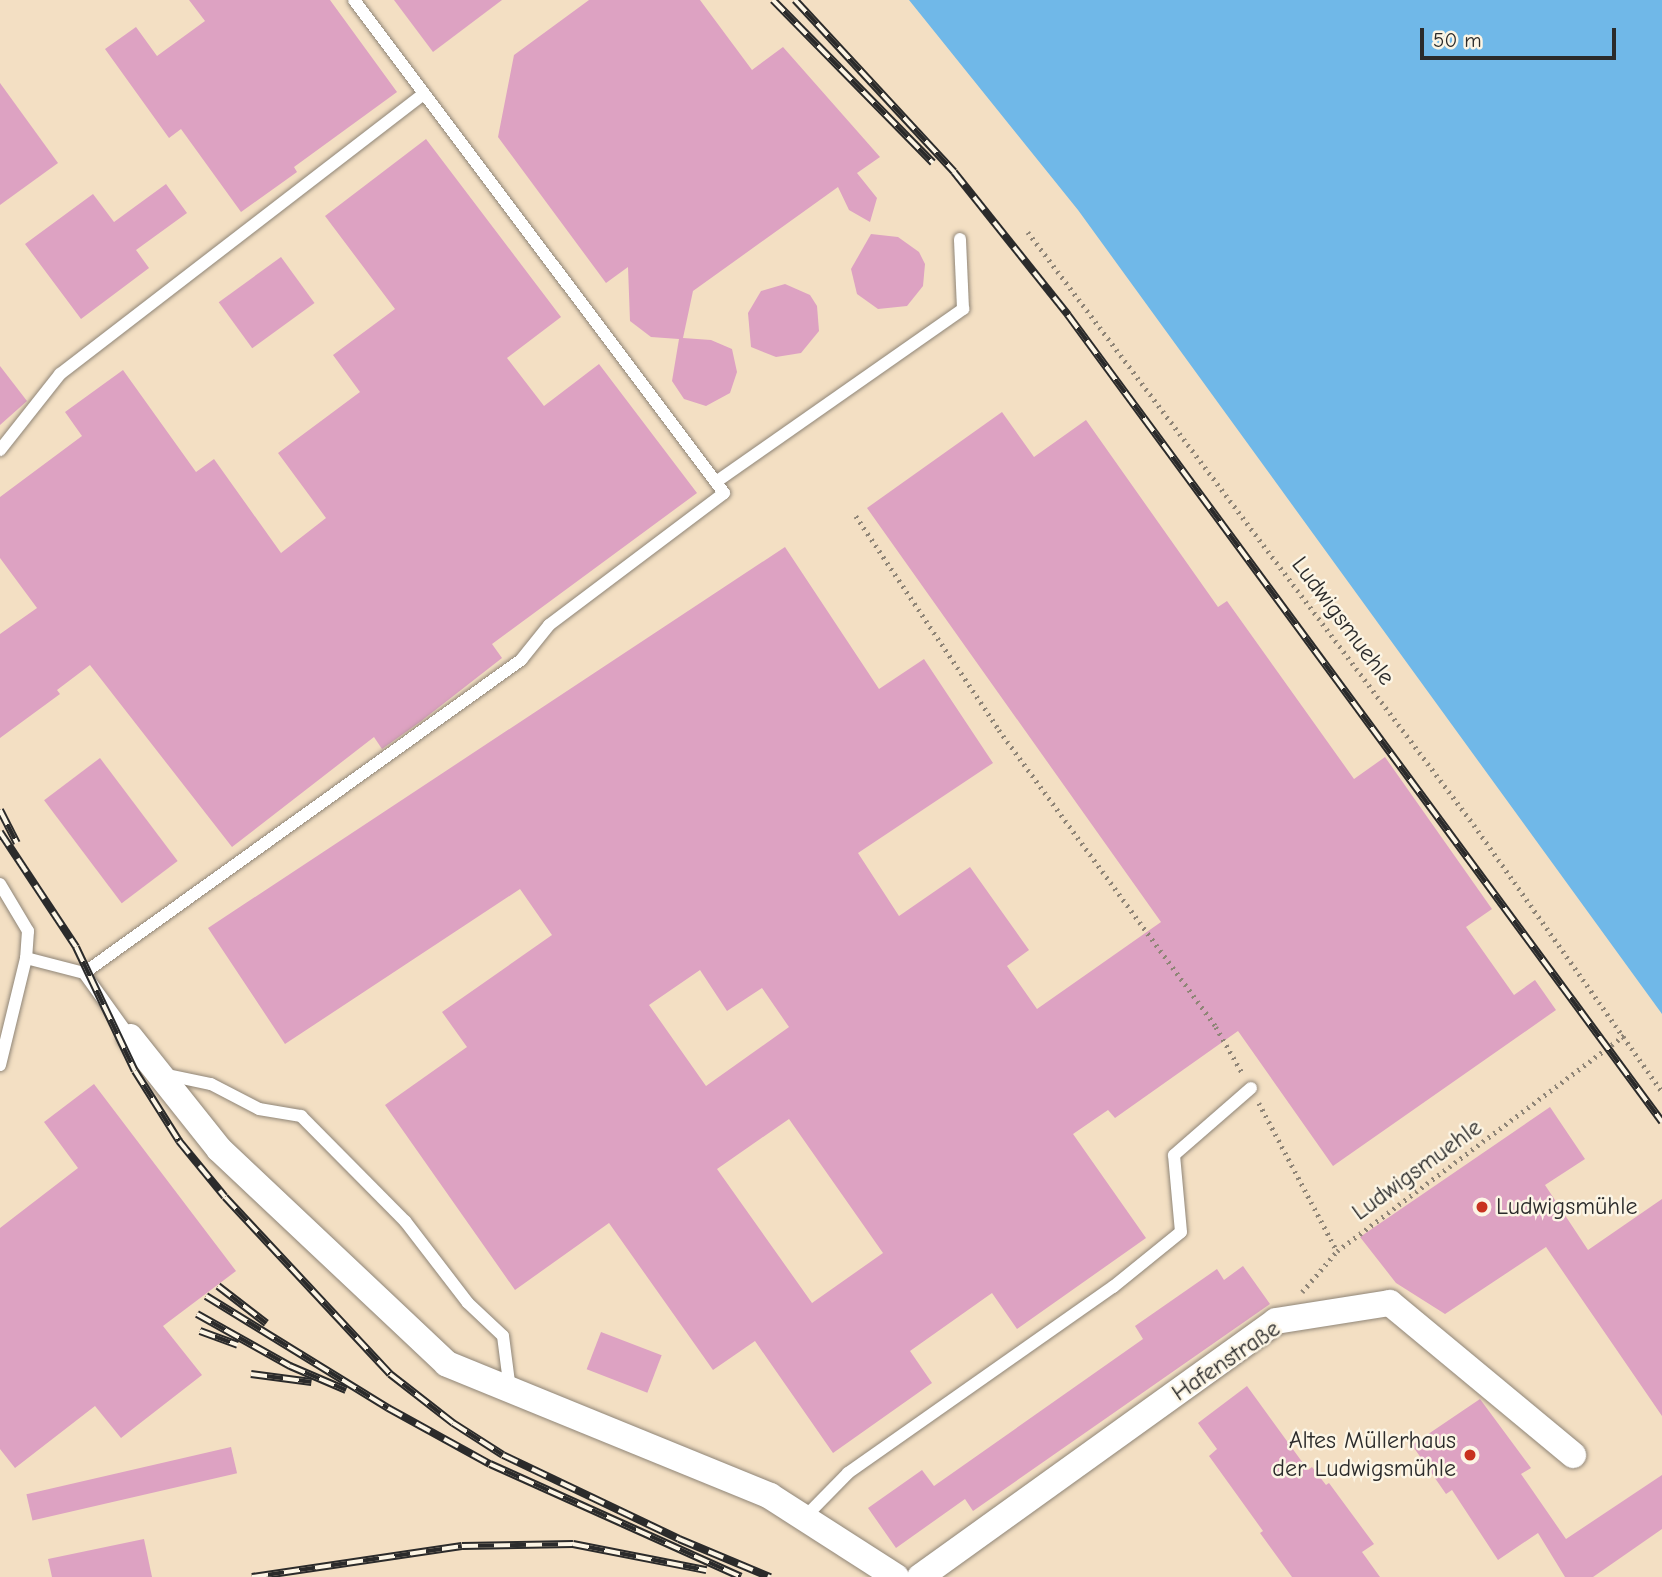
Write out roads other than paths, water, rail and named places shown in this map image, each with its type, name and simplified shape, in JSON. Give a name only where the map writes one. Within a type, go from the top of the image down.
[{"type":"street","points":[[131,1037],[219,1149],[447,1364],[770,1496],[896,1577]]},
{"type":"street","name":"Hafenstraße","points":[[920,1577],[1276,1321],[1390,1303],[1573,1455]]},
{"type":"lane","points":[[84,972],[521,660],[549,625],[724,494],[354,0]]},
{"type":"lane","points":[[0,450],[60,374],[424,94]]},
{"type":"lane","points":[[716,482],[962,309],[960,239]]},
{"type":"lane","points":[[0,884],[28,931],[26,958],[0,1065]]},
{"type":"lane","points":[[26,958],[84,972],[131,1037]]},
{"type":"lane","points":[[159,1073],[211,1084],[258,1109],[301,1116],[404,1221],[468,1303],[503,1336],[510,1390]]},
{"type":"lane","points":[[804,1518],[848,1474],[1113,1287],[1181,1232],[1174,1155],[1251,1088]]},
{"type":"water","points":[[909,0],[1662,0],[1662,1014],[1078,210]]},
{"type":"railway","points":[[773,0],[933,163]]},
{"type":"railway","points":[[795,0],[954,172],[1068,315],[1662,1122]]},
{"type":"railway","points":[[0,810],[17,843]]},
{"type":"railway","points":[[0,832],[76,947],[135,1071],[179,1141],[225,1197],[390,1374],[453,1423],[503,1455],[679,1539],[770,1577]]},
{"type":"railway","points":[[218,1286],[266,1323]]},
{"type":"railway","points":[[206,1296],[388,1408],[490,1464],[741,1577]]},
{"type":"railway","points":[[197,1314],[290,1366],[346,1390]]},
{"type":"railway","points":[[200,1331],[238,1345]]},
{"type":"railway","points":[[251,1374],[311,1382]]},
{"type":"railway","points":[[252,1577],[462,1546],[573,1544],[706,1570]]},
{"type":"place","name":"Ludwigsmühle","points":[[1482,1207]]},
{"type":"place","name":"Altes Müllerhaus der Ludwigsmühle","points":[[1470,1455]]}]
